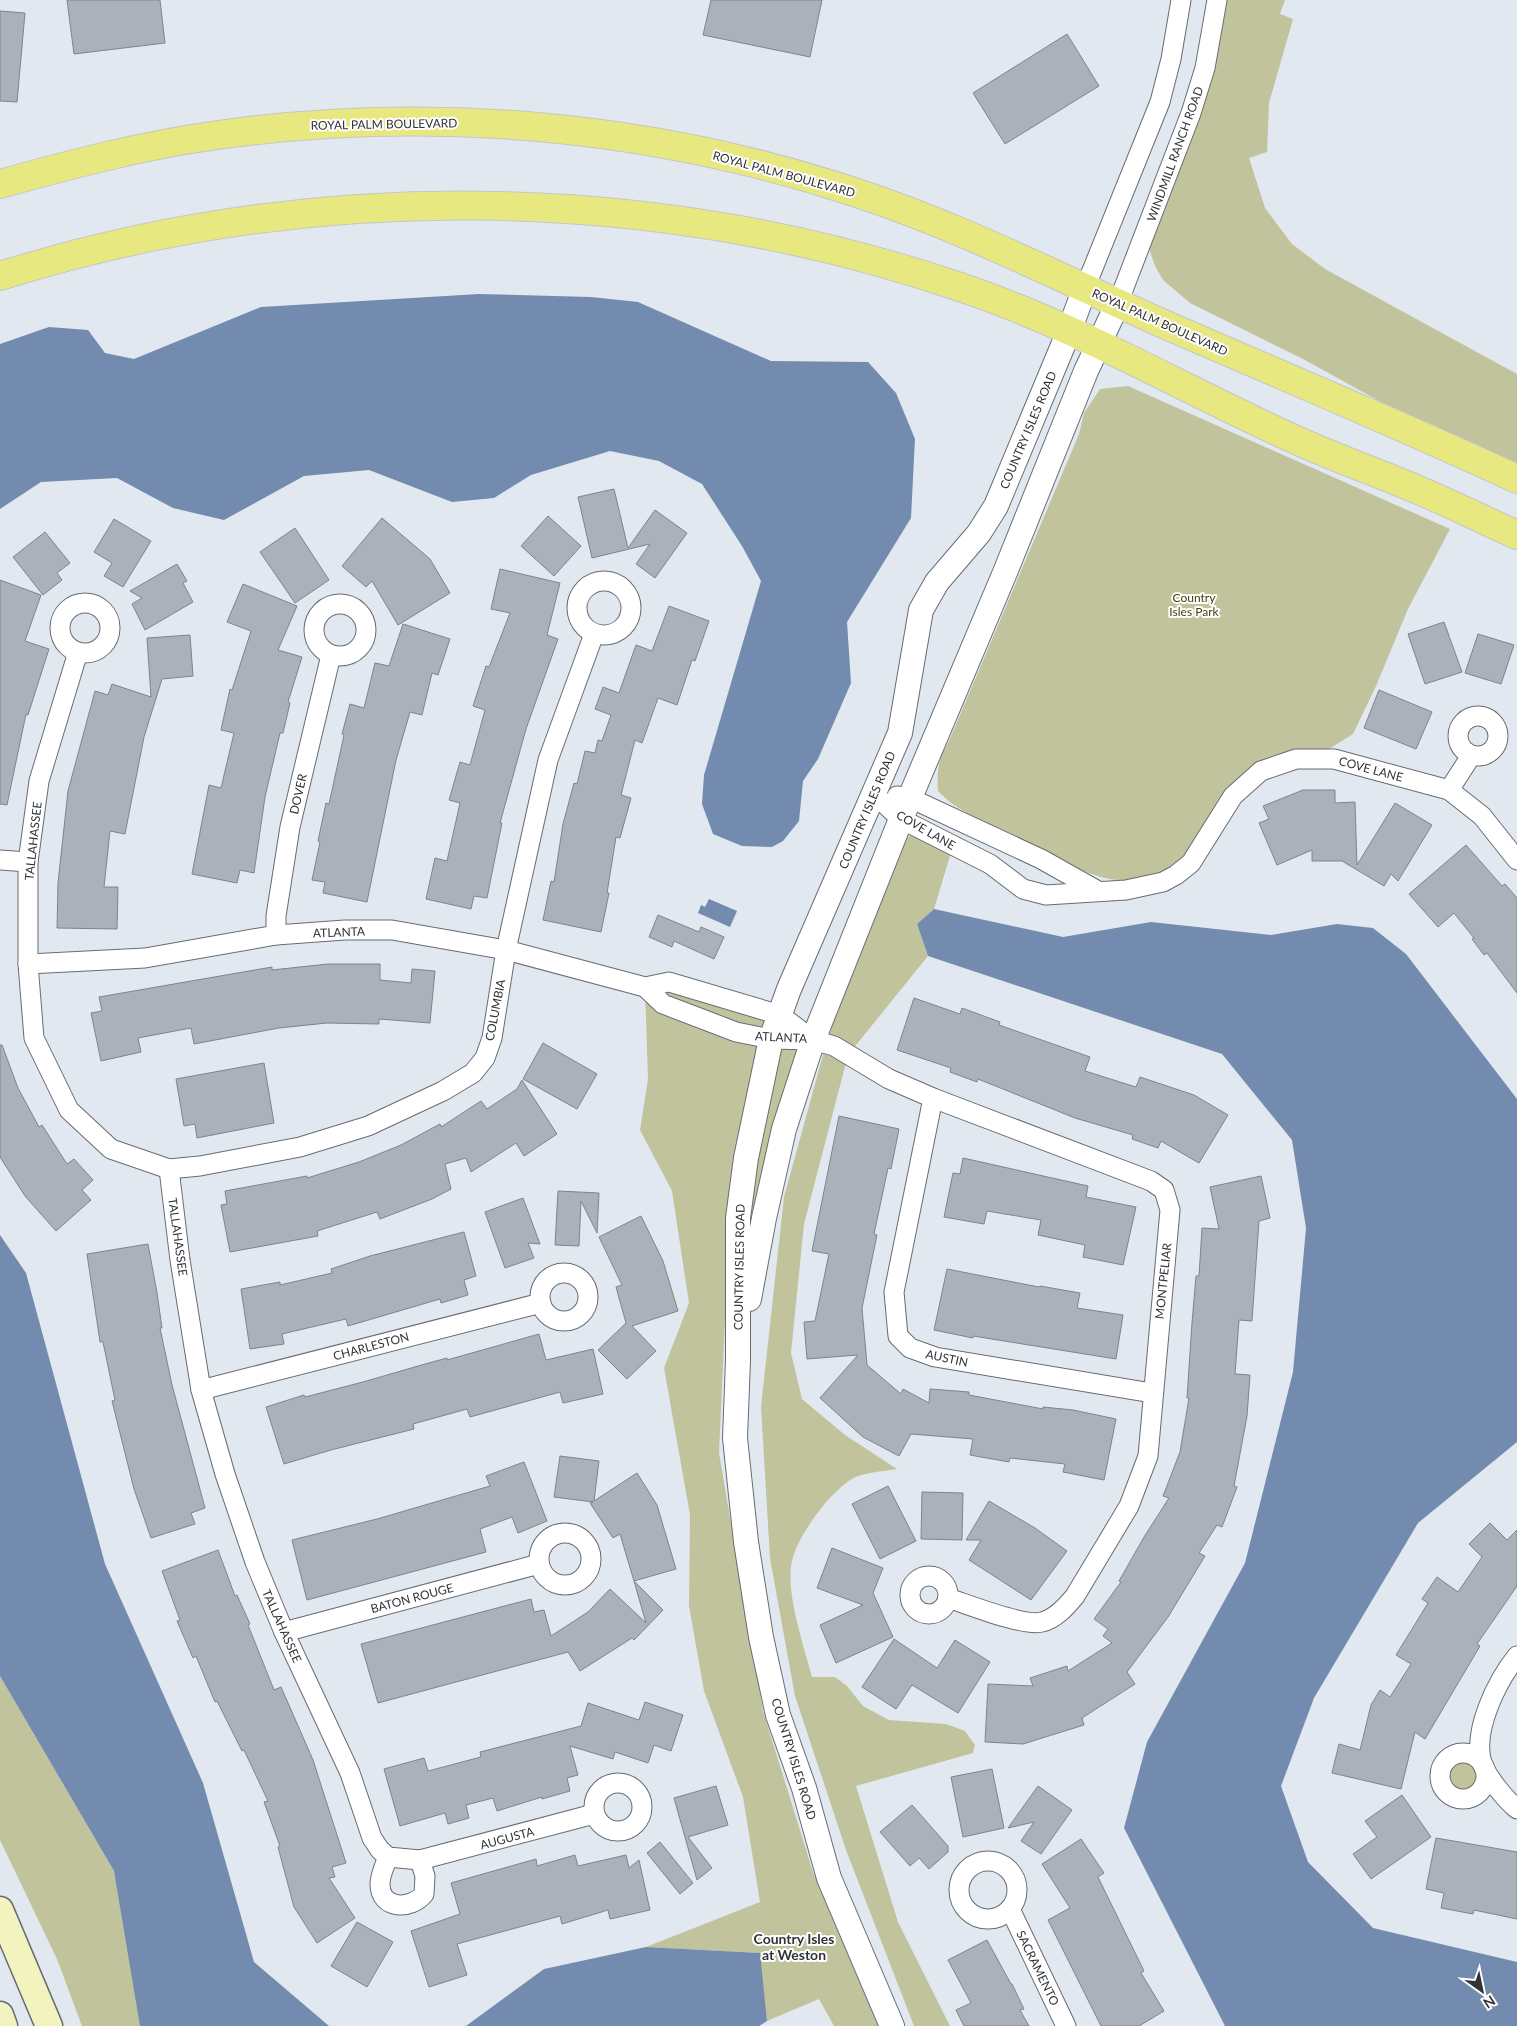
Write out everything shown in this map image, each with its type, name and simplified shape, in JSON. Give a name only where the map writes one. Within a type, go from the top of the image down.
[{"type":"main road","name":"ROYAL PALM BOULEVARD","points":[[0,184],[153,146],[219,135],[285,128],[420,121],[555,128],[654,142],[721,156],[846,190],[946,227],[1433,440],[1517,479]]},
{"type":"main road","points":[[0,276],[106,247],[174,232],[241,221],[377,207],[512,206],[649,217],[792,241],[850,254],[951,284],[1069,331],[1304,443],[1420,491],[1517,536]]},
{"type":"main road","points":[[0,1910],[49,2026]]},
{"type":"main road","points":[[0,2015],[4,2026]]},
{"type":"street","points":[[1085,288],[1160,102],[1171,59],[1181,0]]},
{"type":"street","name":"WINDMILL RANCH ROAD","points":[[1118,303],[1191,113],[1205,68],[1217,0]]},
{"type":"street","name":"COUNTRY ISLES ROAD","points":[[892,2026],[829,1878],[804,1788],[778,1715],[761,1637],[746,1542],[735,1438],[738,1360],[738,1218],[746,1158],[771,1039],[789,988],[900,733],[921,610],[937,582],[979,534],[996,506],[1085,288]]},
{"type":"street","name":"COUNTRY ISLES ROAD","points":[[738,1360],[764,1218],[784,1130],[813,1040],[906,808],[1098,344],[1118,303]]},
{"type":"street","name":"COLUMBIA","points":[[169,1169],[200,1166],[309,1145],[368,1126],[442,1091],[473,1073],[485,1058],[492,1038],[506,950],[548,760],[594,634]]},
{"type":"street","name":"TALLAHASSEE","points":[[78,652],[39,782],[28,862],[28,964],[34,1038],[69,1110],[111,1148],[169,1169],[180,1260],[201,1390],[225,1474],[252,1554],[284,1632],[350,1773],[372,1838],[380,1850],[388,1857]]},
{"type":"street","name":"DOVER","points":[[276,935],[276,916],[290,827],[331,655]]},
{"type":"street","points":[[1449,790],[1471,756]]},
{"type":"street","name":"COVE LANE","points":[[906,808],[990,864],[1023,889],[1046,895],[1144,886],[1176,875],[1191,863],[1233,796],[1261,771],[1296,760],[1334,759],[1449,790],[1482,816],[1517,860]]},
{"type":"street","name":"COVE LANE","points":[[874,794],[1041,859],[1098,891]]},
{"type":"street","points":[[0,860],[28,862]]},
{"type":"street","name":"ATLANTA","points":[[28,964],[145,958],[276,935],[345,930],[392,930],[506,950],[645,986],[668,982],[780,1015],[813,1040]]},
{"type":"street","name":"ATLANTA","points":[[645,986],[663,1004],[736,1032],[771,1039],[813,1040]]},
{"type":"street","name":"MONTPELIAR","points":[[813,1040],[834,1046],[889,1078],[933,1098],[1151,1180],[1164,1190],[1170,1210],[1152,1393],[1148,1456],[1129,1506],[1067,1606],[1049,1620],[1035,1623],[948,1598]]},
{"type":"street","name":"AUSTIN","points":[[933,1098],[894,1292],[898,1336],[910,1348],[934,1357],[1152,1393]]},
{"type":"street","name":"CHARLESTON","points":[[201,1390],[541,1302]]},
{"type":"street","name":"BATON ROUGE","points":[[284,1632],[539,1564]]},
{"type":"street","points":[[1517,1656],[1506,1669],[1493,1696],[1481,1730],[1482,1764],[1504,1799],[1517,1809]]},
{"type":"street","name":"AUGUSTA","points":[[420,1860],[594,1814]]},
{"type":"street","points":[[388,1857],[420,1860],[425,1876],[424,1894],[410,1905],[399,1906],[392,1903],[382,1891],[380,1883],[388,1857]]},
{"type":"street","name":"SACRAMENTO","points":[[1010,1909],[1066,2026]]},
{"type":"green space","points":[[1217,0],[1285,0],[1280,14],[1293,19],[1269,103],[1267,152],[1249,158],[1265,208],[1292,244],[1325,269],[1517,374],[1517,463],[1401,413],[1303,359],[1190,303],[1163,280],[1155,266],[1149,249],[1149,224]]},
{"type":"green space","name":"Country Isles Park","points":[[1128,386],[1450,529],[1408,609],[1376,686],[1353,734],[1321,754],[1293,750],[1210,817],[1179,860],[1160,873],[1141,879],[1121,880],[1083,871],[969,814],[947,800],[938,791],[938,777],[942,754],[1079,434],[1084,413],[1100,389]]},
{"type":"green space","points":[[915,833],[953,846],[934,909],[917,924],[928,956],[848,1055],[804,1224],[791,1353],[802,1399],[845,1435],[897,1469],[856,1477],[847,1482],[827,1501],[808,1526],[795,1551],[792,1561],[791,1588],[796,1619],[812,1677],[835,1677],[847,1686],[863,1706],[889,1720],[946,1724],[965,1731],[975,1745],[973,1753],[856,1786],[898,1922],[950,2026],[914,2026],[846,1850],[795,1696],[770,1558],[761,1407],[784,1197],[826,1044],[895,851],[904,839]]},
{"type":"green space","points":[[645,987],[780,1015],[813,1040],[726,1299],[719,1453],[763,1711],[813,1872],[878,2026],[834,2026],[819,1999],[767,2021],[759,1953],[646,1947],[760,1902],[743,1797],[704,1691],[689,1606],[690,1515],[664,1368],[689,1303],[672,1191],[640,1130],[648,1079]]},
{"type":"green space","points":[[0,1676],[114,1871],[144,2026],[82,2026],[57,1959],[0,1840]]},
{"type":"green space","points":[[1458,1755],[1466,1755],[1478,1761],[1484,1777],[1478,1793],[1466,1799],[1458,1799],[1446,1793],[1440,1781],[1440,1773],[1446,1761]]},
{"type":"water","points":[[479,294],[591,297],[638,302],[771,361],[868,362],[896,393],[915,439],[911,518],[847,622],[851,683],[818,759],[803,781],[799,821],[783,841],[772,847],[742,846],[713,834],[702,804],[704,775],[761,581],[742,546],[702,484],[659,461],[610,451],[531,475],[494,498],[452,502],[369,470],[304,476],[224,520],[173,508],[117,478],[41,482],[0,509],[0,344],[49,327],[88,330],[105,353],[134,359],[261,307]]},
{"type":"water","points":[[709,899],[737,911],[730,927],[698,913],[701,905],[705,907]]},
{"type":"water","points":[[934,909],[1063,937],[1151,922],[1271,935],[1337,924],[1373,928],[1406,954],[1517,1099],[1517,1442],[1418,1523],[1314,1698],[1281,1786],[1308,1862],[1373,1928],[1517,1962],[1517,2026],[1225,2026],[1124,1828],[1147,1742],[1245,1563],[1293,1372],[1306,1228],[1292,1140],[1222,1054],[928,956],[917,924]]},
{"type":"water","points":[[0,1235],[26,1273],[105,1564],[203,1783],[254,1962],[329,2026],[140,2026],[114,1871],[0,1676]]},
{"type":"water","points":[[646,1947],[760,1953],[767,2021],[759,2026],[466,2026],[544,1969]]},
{"type":"building","points":[[67,0],[160,0],[165,43],[74,54]]},
{"type":"building","points":[[711,0],[822,0],[810,57],[703,35]]},
{"type":"building","points":[[0,11],[25,13],[17,102],[0,101]]},
{"type":"building","points":[[1067,34],[1099,86],[1005,144],[973,93]]},
{"type":"building","points":[[614,489],[628,548],[655,510],[687,533],[655,578],[636,564],[650,544],[592,558],[578,497]]},
{"type":"building","points":[[548,516],[581,546],[554,576],[521,546]]},
{"type":"building","points":[[382,518],[430,559],[450,593],[398,625],[372,581],[366,587],[342,566]]},
{"type":"building","points":[[114,519],[151,541],[123,587],[104,576],[112,563],[94,552]]},
{"type":"building","points":[[295,528],[329,580],[295,603],[260,552]]},
{"type":"building","points":[[45,532],[70,563],[57,573],[62,580],[43,595],[13,557]]},
{"type":"building","points":[[177,564],[187,581],[183,583],[193,602],[145,630],[132,604],[142,598],[130,591]]},
{"type":"building","points":[[500,569],[560,583],[547,635],[558,639],[526,729],[500,823],[502,823],[487,898],[474,896],[471,909],[426,899],[435,858],[447,861],[460,803],[449,800],[460,762],[470,765],[485,710],[473,706],[486,666],[489,667],[510,613],[491,609]]},
{"type":"building","points":[[0,580],[41,595],[25,641],[49,649],[28,715],[26,714],[7,805],[0,804]]},
{"type":"building","points":[[243,584],[297,606],[278,650],[302,657],[288,702],[290,703],[283,733],[280,733],[265,797],[254,873],[240,870],[237,883],[192,874],[209,785],[221,788],[234,733],[221,730],[230,689],[232,690],[251,631],[227,622]]},
{"type":"building","points":[[669,606],[709,621],[695,661],[692,660],[677,705],[658,698],[642,743],[635,740],[621,795],[631,798],[620,838],[616,837],[607,893],[609,893],[601,932],[543,920],[551,881],[554,882],[563,824],[574,783],[577,784],[585,751],[595,753],[598,740],[602,741],[611,715],[595,709],[603,687],[619,693],[636,645],[652,651]]},
{"type":"building","points":[[1444,622],[1462,672],[1425,684],[1408,634]]},
{"type":"building","points":[[403,624],[450,639],[438,675],[432,673],[422,715],[410,712],[396,760],[367,902],[323,893],[325,882],[312,880],[326,803],[329,804],[344,735],[342,734],[350,704],[364,708],[375,663],[389,666]]},
{"type":"building","points":[[1478,634],[1514,645],[1501,684],[1465,673]]},
{"type":"building","points":[[190,635],[193,676],[162,679],[144,737],[125,834],[110,831],[104,887],[118,887],[117,929],[57,928],[58,883],[68,791],[95,691],[108,695],[112,684],[151,697],[147,638]]},
{"type":"building","points":[[1379,690],[1432,712],[1416,749],[1364,728]]},
{"type":"building","points":[[1303,790],[1335,790],[1335,803],[1355,802],[1357,865],[1395,803],[1432,825],[1398,881],[1391,874],[1384,886],[1342,861],[1312,861],[1312,850],[1277,865],[1259,823],[1269,819],[1263,806]]},
{"type":"building","points":[[1466,845],[1502,886],[1505,884],[1517,898],[1517,993],[1487,953],[1484,955],[1472,939],[1474,938],[1454,913],[1438,927],[1409,894]]},
{"type":"building","points":[[658,915],[699,932],[701,927],[724,937],[714,959],[674,941],[672,947],[649,937]]},
{"type":"building","points":[[328,964],[380,964],[380,980],[411,983],[412,969],[435,971],[430,1023],[379,1019],[379,1024],[327,1023],[279,1028],[194,1044],[191,1028],[138,1038],[141,1052],[101,1061],[91,1013],[102,1011],[99,997],[272,967],[272,970]]},
{"type":"building","points":[[914,998],[960,1014],[962,1008],[1000,1022],[999,1025],[1090,1057],[1085,1071],[1136,1087],[1140,1077],[1194,1095],[1228,1115],[1199,1163],[1161,1141],[1158,1148],[1132,1139],[1133,1135],[1075,1118],[978,1079],[977,1082],[950,1072],[951,1068],[897,1050]]},
{"type":"building","points":[[543,1043],[597,1074],[577,1109],[523,1079]]},
{"type":"building","points":[[0,1045],[2,1045],[18,1088],[39,1127],[42,1125],[67,1164],[74,1159],[93,1180],[82,1190],[91,1200],[56,1231],[25,1196],[0,1157]]},
{"type":"building","points":[[264,1063],[274,1123],[197,1138],[195,1124],[184,1126],[176,1079]]},
{"type":"building","points":[[522,1080],[557,1134],[524,1156],[516,1143],[471,1172],[466,1158],[445,1164],[451,1189],[432,1199],[380,1219],[377,1212],[317,1231],[318,1236],[230,1252],[221,1205],[227,1204],[225,1191],[307,1176],[307,1178],[359,1162],[401,1145],[440,1124],[441,1127],[481,1101],[487,1109],[517,1089]]},
{"type":"building","points":[[839,1116],[899,1129],[891,1169],[888,1168],[874,1234],[877,1235],[862,1308],[867,1365],[901,1394],[903,1389],[929,1403],[930,1389],[969,1392],[969,1395],[1043,1409],[1043,1407],[1073,1410],[1116,1419],[1104,1480],[1063,1472],[1065,1464],[1010,1458],[1009,1462],[970,1455],[973,1439],[911,1434],[899,1456],[863,1437],[820,1398],[858,1355],[807,1359],[804,1322],[815,1321],[829,1254],[812,1251]]},
{"type":"building","points":[[963,1158],[1088,1186],[1086,1197],[1136,1207],[1123,1265],[1083,1257],[1085,1245],[1038,1235],[1041,1220],[987,1211],[984,1224],[944,1217],[953,1173],[960,1174]]},
{"type":"building","points":[[1261,1176],[1270,1218],[1259,1221],[1252,1321],[1239,1320],[1235,1374],[1250,1375],[1247,1416],[1234,1486],[1237,1487],[1222,1527],[1217,1525],[1199,1553],[1205,1556],[1168,1617],[1127,1672],[1135,1684],[1082,1718],[1084,1725],[1023,1744],[985,1742],[988,1684],[1033,1686],[1030,1678],[1067,1666],[1068,1671],[1112,1643],[1103,1636],[1108,1629],[1094,1619],[1121,1582],[1119,1581],[1144,1537],[1169,1498],[1163,1496],[1180,1452],[1189,1398],[1187,1398],[1192,1323],[1196,1276],[1199,1276],[1202,1228],[1219,1229],[1210,1187]]},
{"type":"building","points":[[558,1191],[599,1193],[597,1233],[581,1201],[579,1246],[555,1245]]},
{"type":"building","points":[[523,1198],[540,1244],[528,1243],[534,1258],[505,1268],[485,1212]]},
{"type":"building","points":[[641,1216],[663,1261],[678,1311],[632,1326],[656,1351],[627,1379],[598,1350],[626,1323],[616,1287],[622,1285],[599,1237]]},
{"type":"building","points":[[464,1232],[476,1276],[464,1280],[468,1295],[441,1303],[440,1299],[348,1326],[346,1319],[282,1334],[284,1344],[250,1349],[241,1289],[280,1282],[280,1285],[332,1273],[331,1269],[370,1256]]},
{"type":"building","points":[[148,1244],[162,1328],[160,1328],[172,1385],[205,1508],[191,1513],[195,1524],[151,1538],[134,1489],[112,1401],[115,1400],[103,1342],[100,1342],[87,1254]]},
{"type":"building","points":[[947,1269],[1080,1293],[1077,1308],[1123,1315],[1116,1359],[973,1336],[973,1338],[934,1330]]},
{"type":"building","points":[[539,1334],[546,1360],[593,1349],[603,1394],[563,1403],[560,1392],[470,1417],[467,1409],[413,1424],[414,1429],[284,1464],[266,1407],[304,1395],[305,1397],[363,1382]]},
{"type":"building","points":[[560,1456],[599,1461],[594,1501],[637,1473],[657,1505],[676,1569],[634,1581],[620,1534],[613,1538],[590,1503],[593,1502],[554,1497]]},
{"type":"building","points":[[524,1462],[547,1521],[518,1533],[512,1517],[480,1529],[486,1552],[307,1600],[292,1540],[377,1519],[490,1486],[486,1476]]},
{"type":"building","points":[[888,1486],[916,1541],[880,1559],[852,1504]]},
{"type":"building","points":[[922,1492],[963,1493],[962,1540],[921,1539]]},
{"type":"building","points":[[989,1501],[1035,1528],[1067,1551],[1031,1600],[969,1560],[981,1540],[966,1540]]},
{"type":"building","points":[[1490,1523],[1507,1540],[1517,1530],[1517,1586],[1477,1644],[1480,1646],[1425,1739],[1415,1732],[1401,1789],[1332,1773],[1339,1744],[1360,1750],[1371,1705],[1380,1690],[1390,1697],[1411,1664],[1396,1655],[1428,1603],[1422,1599],[1437,1577],[1458,1592],[1482,1557],[1469,1544]]},
{"type":"building","points":[[832,1548],[883,1568],[873,1593],[893,1637],[836,1663],[820,1625],[863,1605],[817,1588]]},
{"type":"building","points":[[218,1550],[235,1596],[237,1595],[250,1624],[248,1625],[274,1690],[281,1687],[313,1760],[346,1863],[332,1867],[335,1877],[329,1878],[355,1918],[317,1943],[294,1907],[278,1847],[280,1846],[264,1802],[268,1801],[244,1750],[242,1751],[217,1701],[215,1702],[196,1656],[193,1658],[177,1621],[180,1620],[162,1571]]},
{"type":"building","points":[[634,1581],[663,1610],[634,1640],[632,1638],[580,1671],[568,1652],[378,1703],[361,1644],[531,1599],[534,1612],[544,1610],[551,1636],[588,1612],[610,1589],[646,1623]]},
{"type":"building","points":[[894,1639],[937,1668],[955,1640],[990,1662],[958,1713],[912,1685],[896,1709],[862,1687]]},
{"type":"building","points":[[645,1702],[683,1715],[671,1751],[654,1745],[648,1763],[615,1752],[613,1759],[570,1746],[578,1775],[567,1778],[570,1791],[542,1799],[542,1797],[497,1811],[493,1798],[466,1805],[469,1818],[448,1824],[445,1813],[400,1826],[384,1769],[424,1758],[428,1771],[481,1757],[480,1752],[581,1726],[588,1703],[639,1720]]},
{"type":"building","points":[[992,1769],[1004,1828],[963,1837],[951,1777]]},
{"type":"building","points":[[716,1786],[728,1825],[688,1837],[712,1868],[697,1880],[674,1798]]},
{"type":"building","points":[[1038,1786],[1072,1810],[1041,1854],[1021,1841],[1034,1822],[1008,1828]]},
{"type":"building","points":[[1402,1795],[1431,1837],[1371,1879],[1353,1854],[1377,1837],[1365,1821]]},
{"type":"building","points":[[912,1805],[948,1846],[948,1852],[929,1869],[919,1858],[910,1866],[880,1832]]},
{"type":"building","points":[[1436,1838],[1517,1852],[1517,1919],[1474,1910],[1473,1914],[1441,1908],[1444,1893],[1426,1889]]},
{"type":"building","points":[[1081,1839],[1104,1873],[1098,1877],[1144,1971],[1141,1973],[1164,2011],[1139,2026],[1101,2026],[1048,1920],[1070,1908],[1042,1864]]},
{"type":"building","points":[[660,1842],[693,1883],[680,1894],[647,1853]]},
{"type":"building","points":[[575,1855],[578,1866],[626,1855],[629,1868],[639,1860],[650,1910],[610,1919],[608,1910],[562,1924],[560,1916],[457,1944],[467,1975],[429,1987],[411,1931],[460,1914],[451,1883],[536,1859],[537,1866]]},
{"type":"building","points":[[357,1922],[393,1942],[367,1987],[331,1966]]},
{"type":"building","points":[[987,1940],[1012,1984],[1024,2009],[1020,2010],[1029,2026],[964,2026],[956,2010],[971,2003],[948,1960]]},
{"type":"district","name":"Country Isles at Weston","points":[[794,1946]]}]
